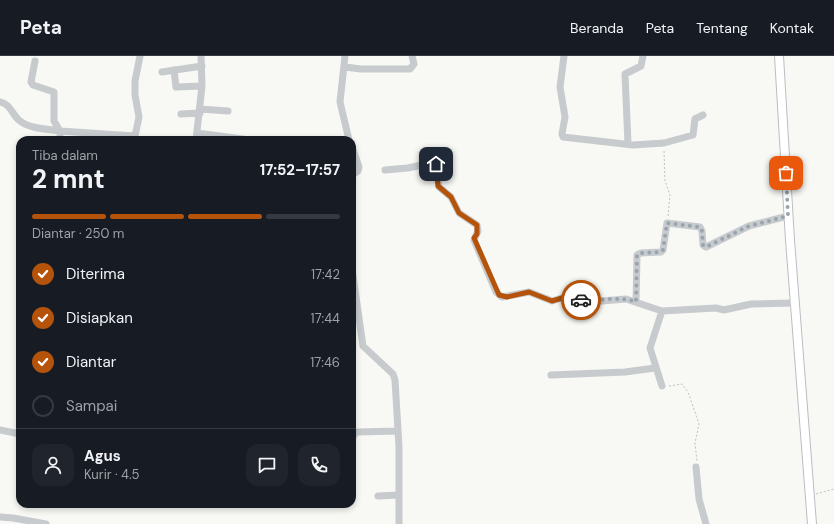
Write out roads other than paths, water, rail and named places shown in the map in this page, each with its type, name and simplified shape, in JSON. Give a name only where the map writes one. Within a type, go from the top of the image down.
[{"type":"main road","points":[[779,56],[794,303],[812,524]]},
{"type":"street","points":[[135,136],[139,117],[135,95],[135,81],[140,56]]},
{"type":"street","points":[[197,136],[202,86],[201,56]]},
{"type":"street","points":[[346,56],[340,102],[348,136]]},
{"type":"street","points":[[345,67],[361,69],[410,69],[414,64],[412,56]]},
{"type":"street","points":[[564,56],[560,87],[565,117],[562,134],[563,137],[628,144],[664,143],[693,136],[696,119],[703,115]]},
{"type":"street","points":[[628,144],[625,74],[626,71],[641,66],[643,56]]},
{"type":"street","points":[[35,60],[31,82],[33,85],[54,92],[54,120],[60,131],[60,136]]},
{"type":"street","points":[[162,72],[202,66]]},
{"type":"street","points":[[174,70],[176,87],[202,86]]},
{"type":"street","points":[[0,102],[9,107],[20,122],[29,125],[60,131],[114,136]]},
{"type":"street","points":[[181,114],[200,111],[228,110]]},
{"type":"street","points":[[356,157],[360,167],[356,172]]},
{"type":"street","points":[[385,170],[408,168],[435,162],[438,186],[451,197],[459,213],[477,225],[478,231],[474,240],[496,292],[502,297],[529,292],[552,301],[562,298],[602,301],[626,299],[662,311],[716,308],[724,310],[751,304],[794,303]]},
{"type":"street","points":[[636,302],[637,255],[641,253],[661,252],[663,250],[667,223],[700,227],[702,231],[703,245],[706,247],[749,226],[788,216]]},
{"type":"street","points":[[356,297],[363,346],[393,374],[395,380],[398,431],[399,524]]},
{"type":"street","points":[[662,311],[650,348],[655,368],[662,386]]},
{"type":"street","points":[[551,374],[625,372],[655,368]]},
{"type":"street","points":[[0,430],[16,433]]},
{"type":"street","points":[[356,432],[398,431]]},
{"type":"street","points":[[696,467],[699,499],[706,524]]},
{"type":"street","points":[[378,496],[398,495]]},
{"type":"street","points":[[0,517],[46,524]]}]
